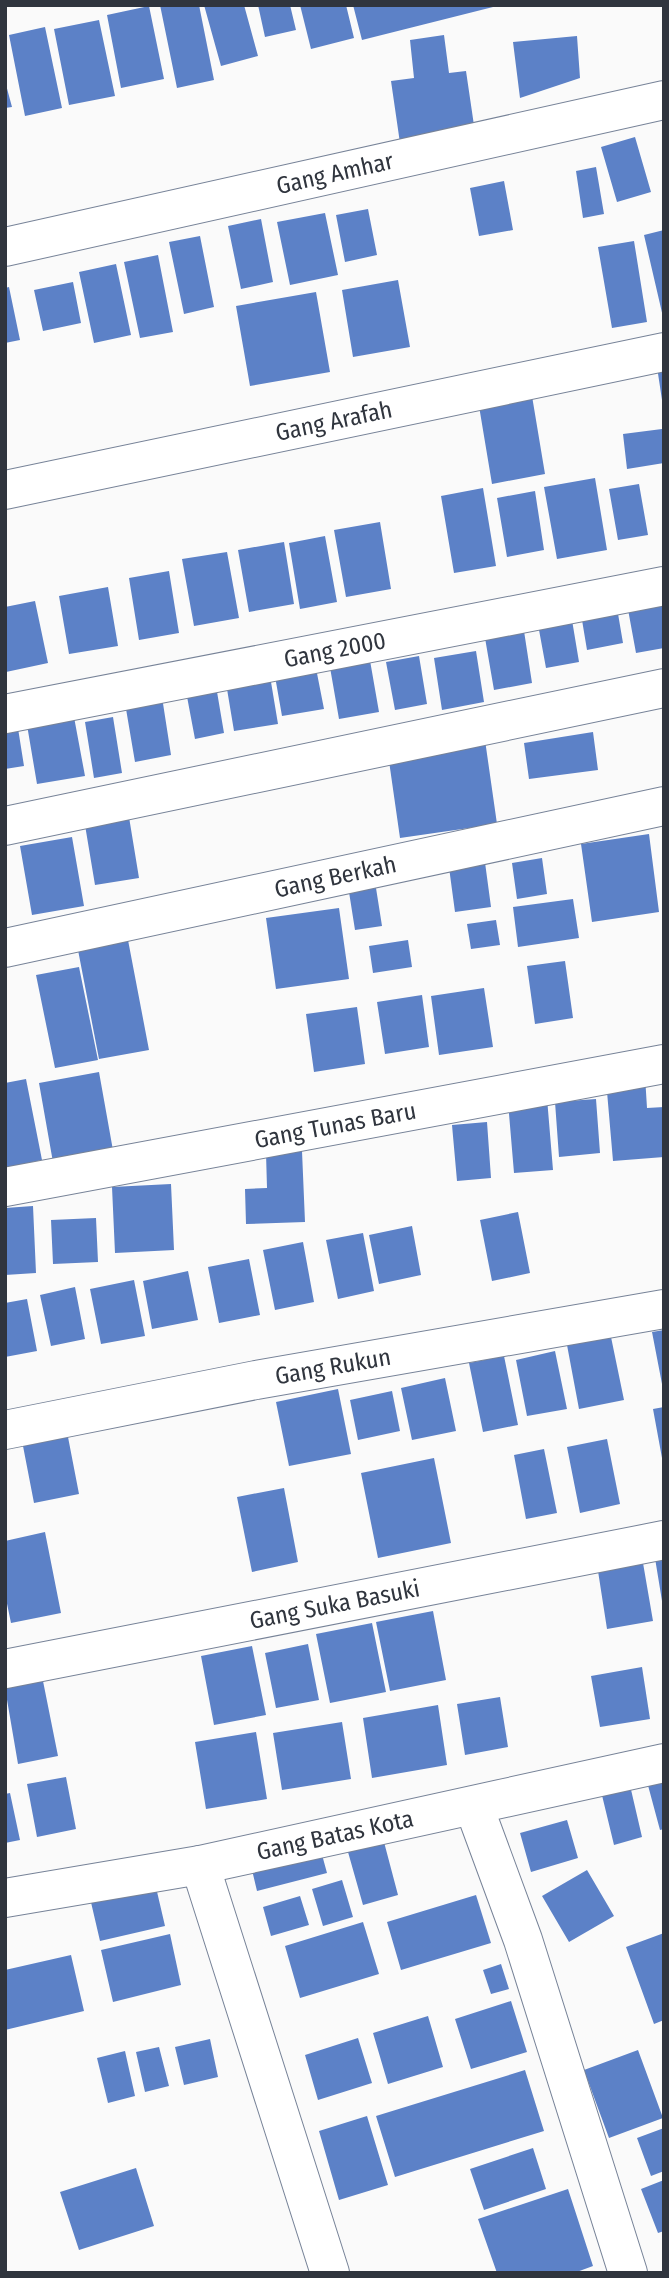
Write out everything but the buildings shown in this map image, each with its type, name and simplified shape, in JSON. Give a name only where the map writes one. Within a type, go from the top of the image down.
[{"type":"street","name":"Gang Amhar","points":[[5,247],[664,100]]},
{"type":"street","name":"Gang Arafah","points":[[5,490],[664,352]]},
{"type":"street","name":"Gang 2000","points":[[5,715],[664,586]]},
{"type":"street","points":[[5,826],[664,688]]},
{"type":"street","name":"Gang Berkah","points":[[5,948],[664,806]]},
{"type":"street","name":"Gang Tunas Baru","points":[[5,1187],[664,1064]]},
{"type":"street","name":"Gang Rukun","points":[[5,1430],[256,1380],[664,1309]]},
{"type":"street","name":"Gang Suka Basuki","points":[[5,1669],[664,1540]]},
{"type":"street","name":"Gang Batas Kota","points":[[5,1898],[200,1865],[474,1807],[664,1763]]},
{"type":"street","points":[[474,1807],[523,1940],[628,2273]]},
{"type":"street","points":[[200,1865],[330,2273]]}]
